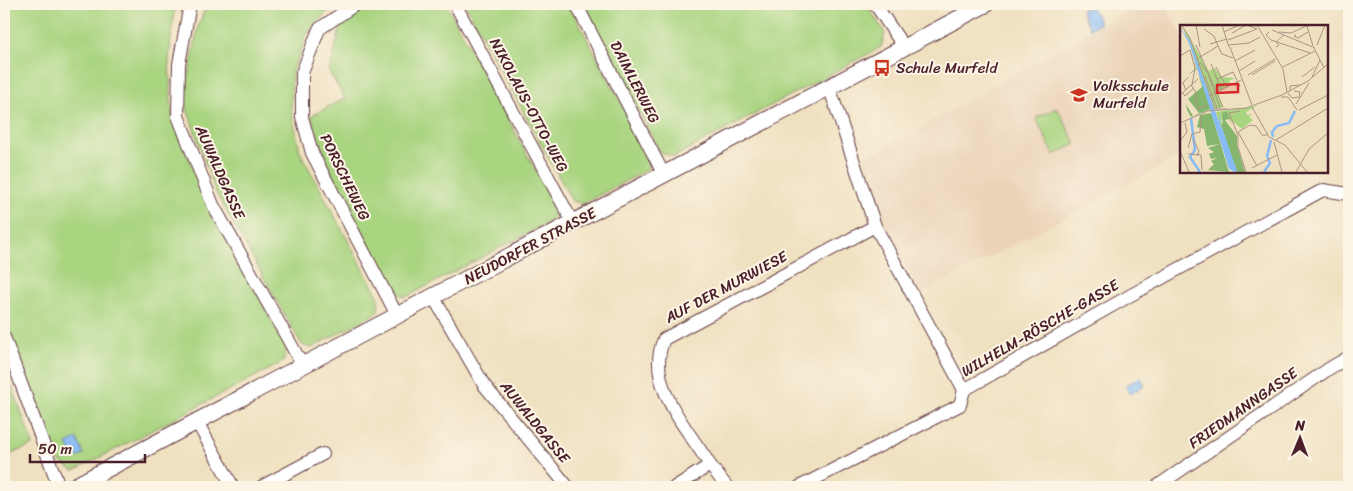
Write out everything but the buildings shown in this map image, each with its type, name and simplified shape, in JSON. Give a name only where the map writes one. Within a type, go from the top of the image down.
[{"type":"street","name":"AUWALDGASSE","points":[[190,4],[179,64],[178,116],[213,205],[303,366]]},
{"type":"street","name":"PORSCHEWEG","points":[[356,4],[319,29],[302,73],[302,117],[312,153],[398,317]]},
{"type":"street","name":"NIKOLAUS-OTTO-WEG","points":[[455,4],[573,223]]},
{"type":"street","name":"DAIMLERWEG","points":[[576,4],[664,174]]},
{"type":"street","points":[[875,4],[904,47]]},
{"type":"street","name":"NEUDORFER STRASSE","points":[[73,487],[434,298],[986,4]]},
{"type":"street","name":"WILHELM-RÖSCHE-GASSE","points":[[829,86],[875,226],[964,390],[1130,295],[1323,190],[1349,194]]},
{"type":"street","name":"AUF DER MURWIESE","points":[[727,487],[710,465],[664,392],[660,364],[664,339],[875,226]]},
{"type":"street","name":"AUWALDGASSE","points":[[434,298],[484,385],[568,487]]},
{"type":"street","points":[[4,337],[59,487]]},
{"type":"street","name":"FRIEDMANNGASSE","points":[[1156,487],[1349,357]]},
{"type":"street","points":[[799,487],[960,405],[964,390]]},
{"type":"street","points":[[197,422],[233,487]]},
{"type":"street","points":[[261,487],[323,454]]},
{"type":"street","points":[[675,487],[710,465]]},
{"type":"shaded area","name":"Volksschule Murfeld","points":[[1139,4],[1165,4],[1180,31],[1180,156],[920,294],[885,225],[864,159]]},
{"type":"green space","points":[[4,4],[180,4],[174,12],[169,59],[172,116],[206,201],[287,349],[283,362],[74,471],[56,459],[4,316]]},
{"type":"green space","points":[[207,4],[334,4],[308,32],[292,72],[291,108],[300,152],[379,298],[378,312],[311,348],[302,345],[216,193],[184,100],[198,27]]},
{"type":"green space","points":[[376,4],[446,4],[556,208],[551,221],[406,297],[393,291],[329,168],[311,116],[345,98],[329,72],[342,22]]},
{"type":"green space","points":[[465,4],[569,4],[650,158],[647,170],[582,204],[572,201]]},
{"type":"green space","points":[[584,4],[866,4],[885,33],[881,47],[674,157],[660,152]]},
{"type":"green space","points":[[1057,108],[1076,144],[1054,155],[1036,118]]},
{"type":"green space","points":[[4,364],[33,445],[4,457]]},
{"type":"water","points":[[1091,5],[1100,23],[1090,29],[1081,10]]},
{"type":"water","points":[[1140,377],[1145,385],[1130,394],[1125,386]]},
{"type":"water","points":[[77,439],[84,454],[75,459],[67,444]]},
{"type":"place","name":"Schule Murfeld","points":[[882,68]]},
{"type":"place","name":"Volksschule Murfeld","points":[[1079,95]]}]
